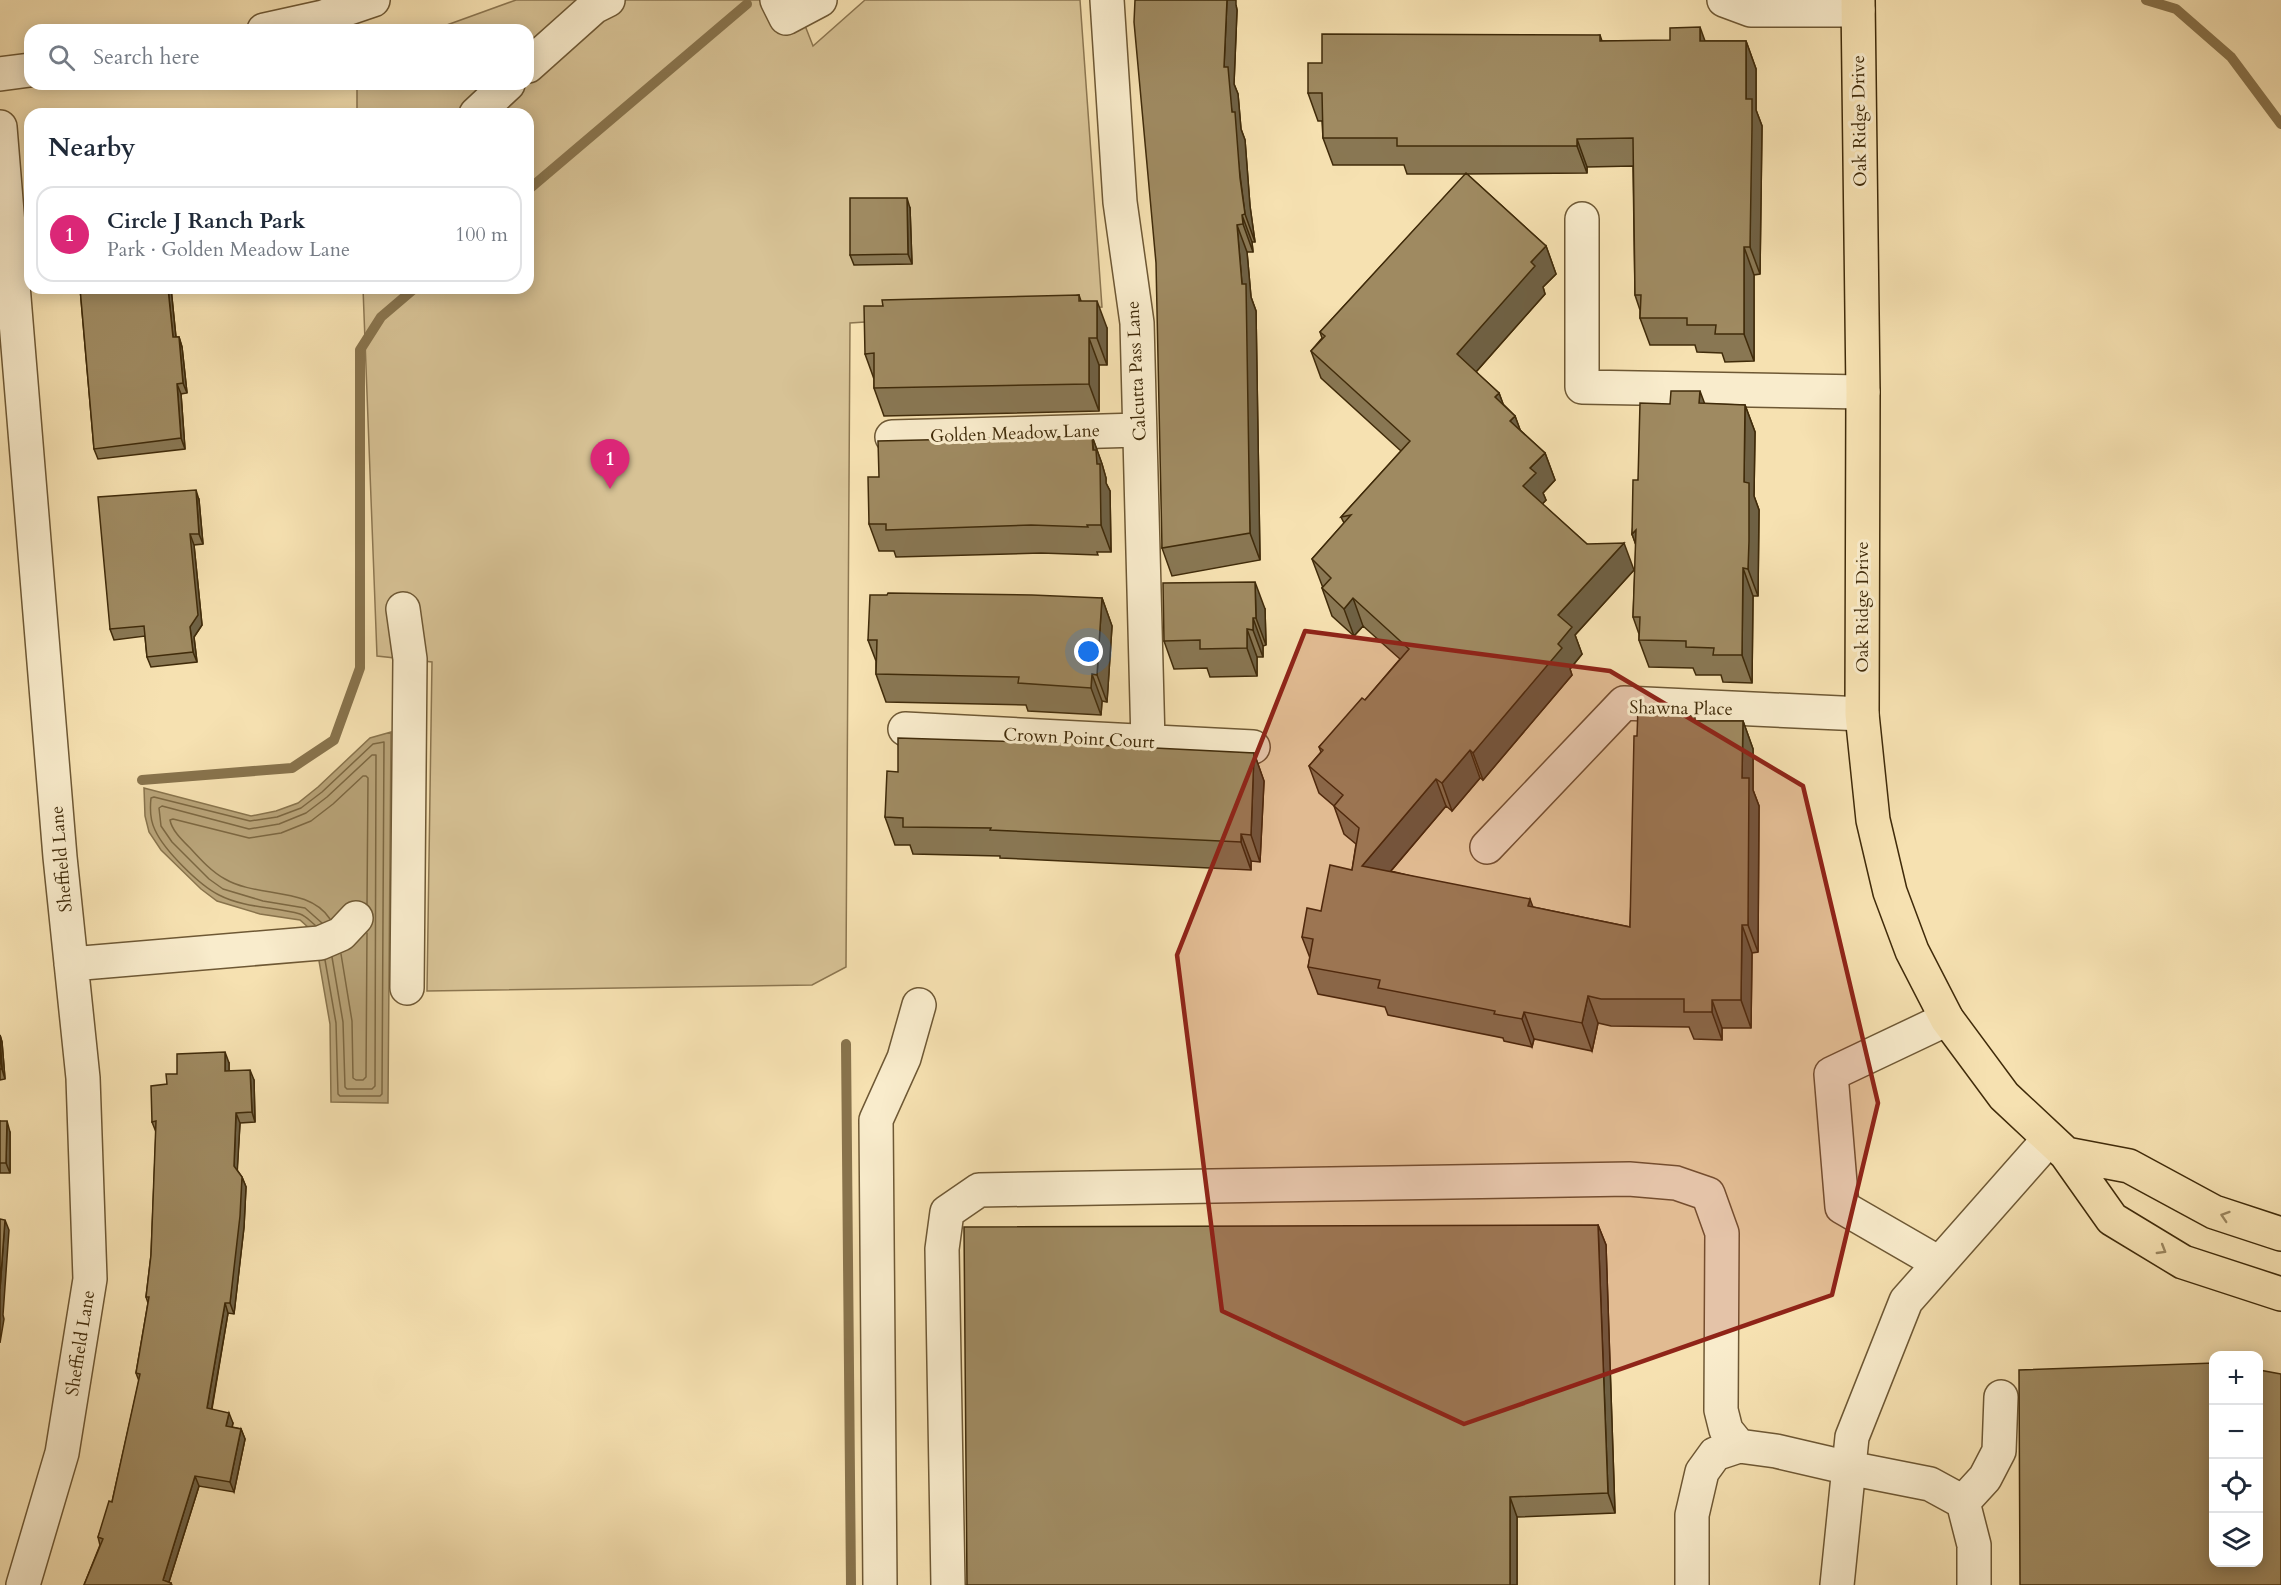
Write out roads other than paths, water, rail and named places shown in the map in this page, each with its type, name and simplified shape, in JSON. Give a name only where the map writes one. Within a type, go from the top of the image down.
[{"type":"main road","name":"Oak Ridge Drive","points":[[1858,5],[1863,392],[1862,714],[1873,820],[1890,892],[1912,951],[1947,1020],[2004,1096],[2057,1147],[2112,1219],[2183,1262],[2281,1294]]},
{"type":"main road","points":[[2057,1147],[2129,1166],[2214,1212],[2281,1234]]},
{"type":"street","points":[[291,24],[323,17],[373,0]]},
{"type":"street","points":[[534,61],[594,7],[608,0]]},
{"type":"street","points":[[777,0],[786,18],[820,0]]},
{"type":"street","name":"Calcutta Pass Lane","points":[[1107,0],[1120,202],[1137,323],[1148,742]]},
{"type":"street","points":[[1724,0],[1751,10],[1858,5]]},
{"type":"street","points":[[0,74],[24,71]]},
{"type":"street","points":[[482,108],[502,90]]},
{"type":"street","name":"Sheffield Lane","points":[[0,127],[60,856],[83,1078],[90,1279],[62,1453],[23,1585]]},
{"type":"street","points":[[1582,219],[1582,387],[1863,392]]},
{"type":"street","name":"Golden Meadow Lane","points":[[892,437],[1139,430]]},
{"type":"street","points":[[403,609],[410,659],[407,988]]},
{"type":"street","name":"Shawna Place","points":[[1487,847],[1624,703],[1862,714]]},
{"type":"street","name":"Crown Point Court","points":[[905,729],[1253,747]]},
{"type":"street","points":[[71,964],[320,942],[341,934],[356,918]]},
{"type":"street","points":[[879,1585],[876,1120],[904,1058],[919,1005]]},
{"type":"street","points":[[1939,1263],[1842,1207],[1832,1074],[1947,1020]]},
{"type":"street","points":[[1837,1585],[1852,1437],[1906,1301],[1939,1263],[2057,1147]]},
{"type":"street","points":[[948,1585],[942,1249],[947,1212],[978,1190],[1629,1179],[1676,1183],[1698,1190],[1708,1194],[1722,1233],[1721,1410],[1726,1430],[1739,1446]]},
{"type":"street","points":[[1963,1502],[1985,1478],[1999,1451],[2001,1396]]},
{"type":"street","points":[[1692,1585],[1692,1515],[1702,1472],[1715,1454],[1739,1446],[1776,1451],[1930,1484],[1963,1502],[1974,1545],[1974,1585]]},
{"type":"water","points":[[391,732],[388,1103],[331,1102],[330,1024],[318,955],[310,929],[300,920],[260,914],[217,901],[201,889],[161,850],[149,832],[145,816],[144,788],[251,816],[276,811],[298,803],[370,738]]},
{"type":"waterway","points":[[2146,0],[2176,9],[2231,57],[2281,124]]},
{"type":"waterway","points":[[534,185],[747,4]]},
{"type":"waterway","points":[[142,780],[292,768],[334,740],[360,668],[360,350],[381,317],[408,294]]},
{"type":"waterway","points":[[846,1044],[851,1585]]},
{"type":"place","name":"Circle J Ranch Park","points":[[610,489]]}]
